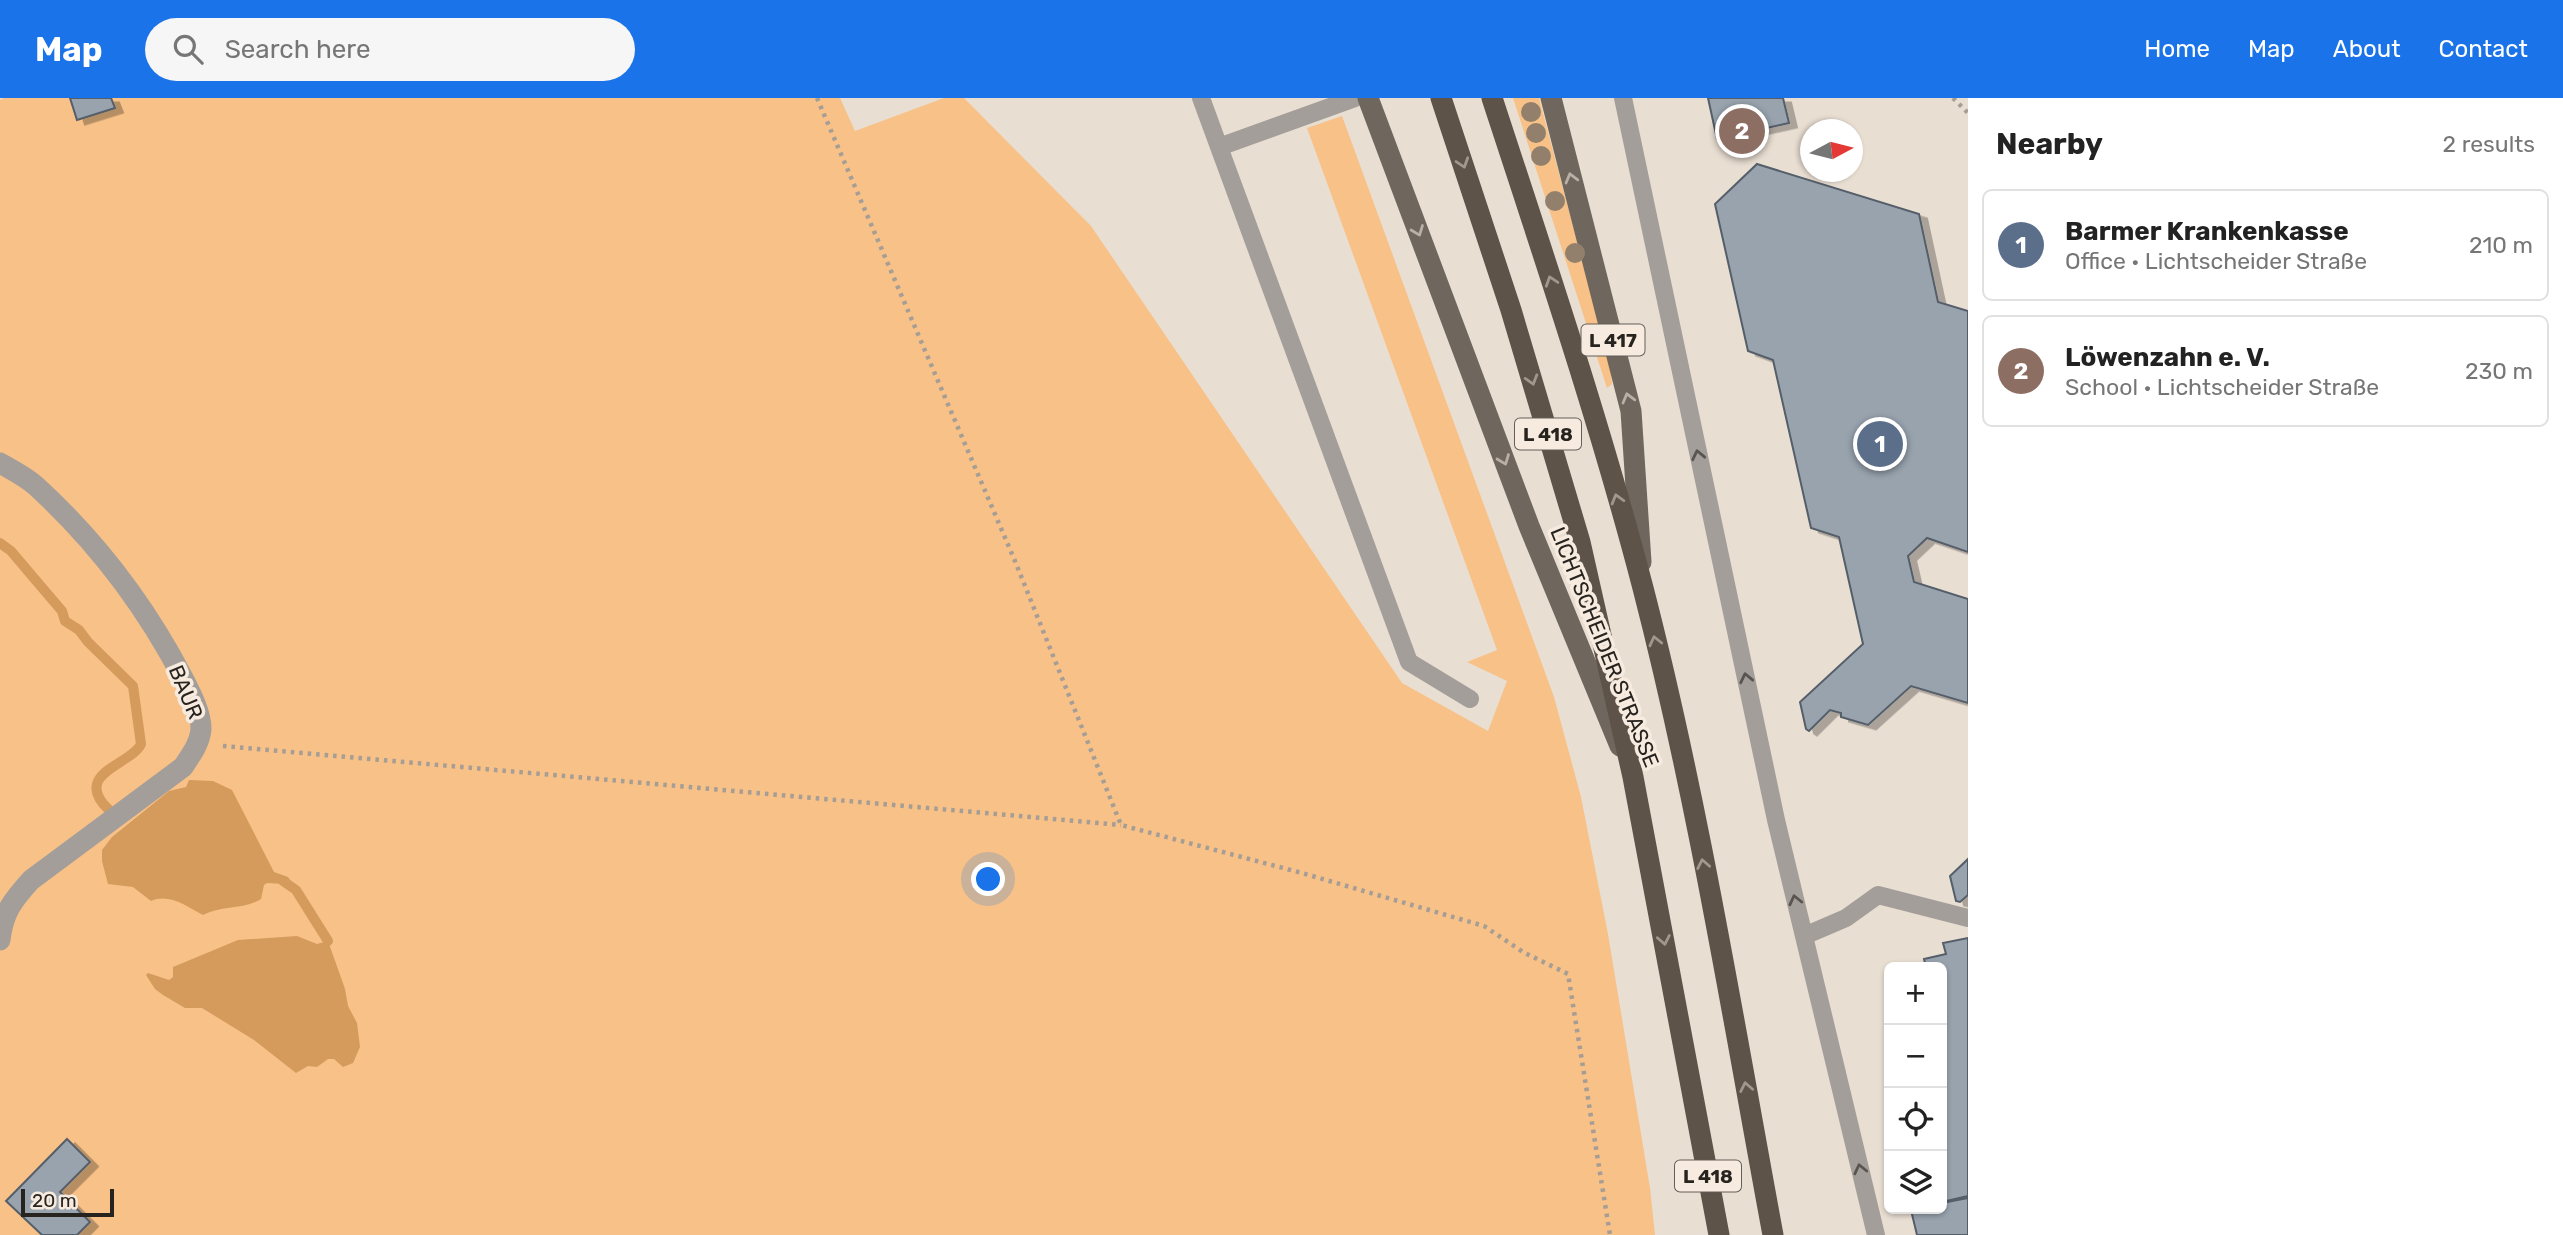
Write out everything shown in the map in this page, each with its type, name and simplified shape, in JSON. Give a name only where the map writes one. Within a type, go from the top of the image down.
[{"type":"highway","name":"L 418","points":[[1441,98],[1511,310],[1580,542],[1633,777]]},
{"type":"highway","name":"L 418","points":[[1492,98],[1574,352],[1643,588]]},
{"type":"highway","name":"LICHTSCHEIDER STRASSE","points":[[1643,588],[1704,868],[1758,1154]]},
{"type":"highway","name":"LICHTSCHEIDER STRASSE","points":[[1633,777],[1719,1235]]},
{"type":"highway","name":"L 418","points":[[1758,1154],[1773,1235]]},
{"type":"highway","points":[[1758,1154],[1783,1235]]},
{"type":"main road","name":"LICHTSCHEIDER STRASSE","points":[[1368,98],[1529,526],[1633,777]]},
{"type":"main road","name":"LICHTSCHEIDER STRASSE","points":[[1550,98],[1632,411],[1643,588]]},
{"type":"street","name":"BAUR","points":[[0,463],[33,484],[66,515],[131,593],[174,661],[192,696],[201,727],[197,744],[183,767],[31,880],[14,899],[2,921],[0,940]]},
{"type":"lane","points":[[1201,98],[1409,662],[1470,699]]},
{"type":"lane","points":[[1219,147],[1355,98]]},
{"type":"lane","points":[[1623,98],[1776,820],[1876,1235]]},
{"type":"lane","points":[[1804,936],[1846,918],[1878,895],[1968,918]]},
{"type":"path","points":[[817,98],[999,524],[1121,825]]},
{"type":"path","points":[[1954,98],[1968,113]]},
{"type":"path","points":[[197,744],[1121,825],[1302,873],[1484,926],[1523,952],[1568,974],[1610,1235]]},
{"type":"shaded area","points":[[840,98],[855,131],[944,98],[964,98],[1091,226],[1402,683],[1488,731],[1507,681],[1467,662],[1497,650],[1307,128],[1342,116],[1554,697],[1581,797],[1608,934],[1650,1188],[1655,1235],[0,1235],[0,100]]},
{"type":"shaded area","points":[[1513,98],[1539,98],[1610,365],[1612,384],[1607,388]]},
{"type":"shaded area","points":[[189,780],[213,781],[232,790],[274,872],[288,877],[293,884],[291,888],[284,884],[267,883],[264,885],[261,899],[203,915],[171,900],[151,901],[133,887],[108,884],[102,850],[112,837],[169,791],[186,787]]},
{"type":"shaded area","points":[[297,936],[317,944],[328,941],[345,989],[348,1006],[357,1023],[360,1047],[353,1063],[343,1067],[334,1059],[328,1059],[317,1067],[308,1066],[296,1073],[254,1040],[202,1008],[185,1008],[163,995],[155,989],[146,975],[148,973],[169,980],[173,977],[173,967],[238,940]]},
{"type":"building","points":[[70,98],[111,98],[115,108],[77,120]]},
{"type":"building","points":[[1708,98],[1783,98],[1789,123],[1717,139]]},
{"type":"building","points":[[1757,164],[1800,177],[1800,182],[1815,182],[1919,214],[1938,302],[1968,311],[1968,552],[1927,538],[1908,556],[1914,582],[1968,599],[1968,703],[1911,686],[1868,725],[1841,717],[1841,713],[1830,710],[1809,731],[1806,729],[1800,702],[1863,644],[1839,537],[1811,528],[1773,360],[1748,351],[1715,204]]},
{"type":"building","points":[[1968,859],[1968,895],[1960,902],[1956,901],[1950,876]]},
{"type":"building","points":[[1968,938],[1968,1196],[1947,1201],[1947,962],[1925,962],[1924,959],[1946,954],[1943,943]]},
{"type":"building","points":[[67,1139],[90,1162],[60,1192],[90,1222],[77,1235],[42,1235],[6,1201]]},
{"type":"building","points":[[1968,1198],[1968,1235],[1917,1235],[1912,1214],[1947,1214],[1947,1202]]},
{"type":"waterway","points":[[0,543],[11,551],[62,611],[65,621],[79,630],[133,686],[141,744],[136,751],[100,778],[96,787],[99,797],[109,810]]},
{"type":"waterway","points":[[283,881],[296,890],[328,941]]},
{"type":"place","name":"Löwenzahn e. V.","points":[[1742,131]]},
{"type":"place","name":"Barmer Krankenkasse","points":[[1880,444]]}]
